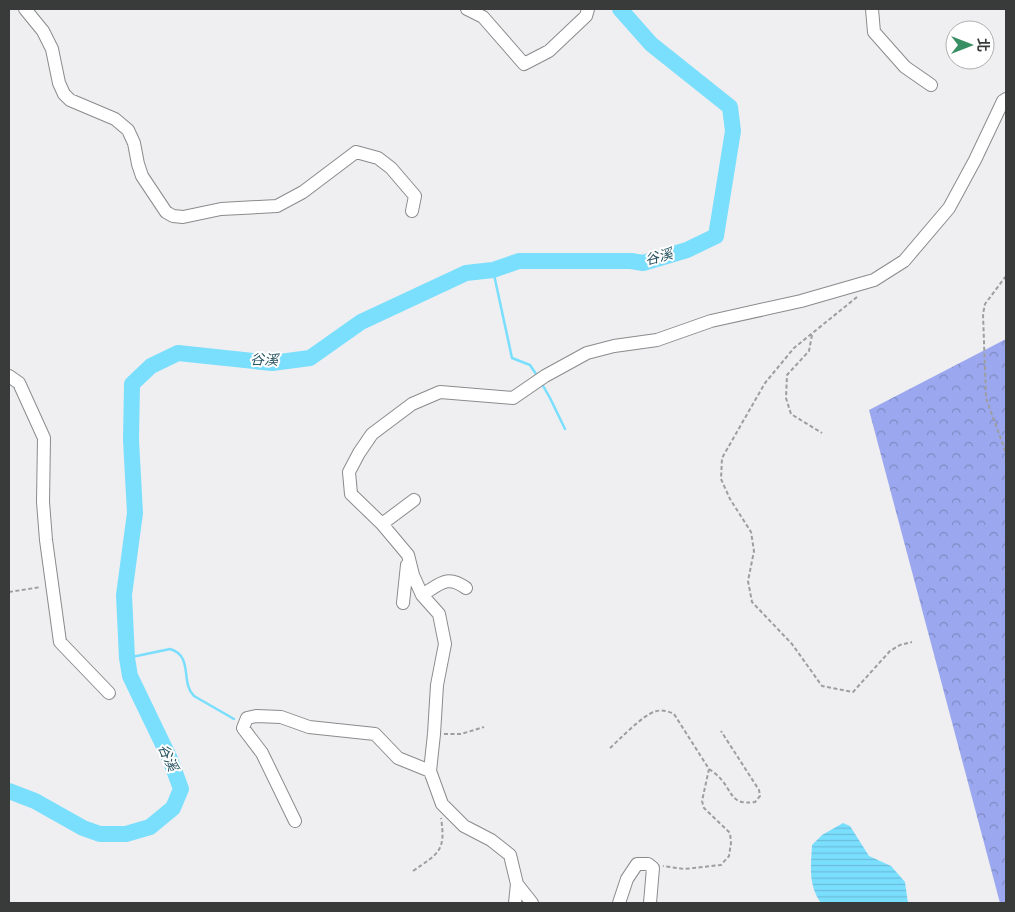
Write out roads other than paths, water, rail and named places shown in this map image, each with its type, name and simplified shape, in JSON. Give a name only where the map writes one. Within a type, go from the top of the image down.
[{"type":"lane","points":[[25,9],[44,31],[52,49],[59,83],[64,94],[70,100],[115,119],[128,130],[134,144],[142,176],[166,212],[173,216],[184,217],[221,208],[277,206],[303,192],[356,152],[378,158],[391,168],[415,196],[412,211]]},
{"type":"lane","points":[[467,9],[483,18],[524,64],[549,51],[586,16],[588,9]]},
{"type":"lane","points":[[872,9],[874,32],[905,67],[931,85]]},
{"type":"lane","points":[[515,903],[517,884],[510,855],[491,840],[464,826],[442,804],[430,771],[437,685],[446,644],[440,614],[422,595],[413,575],[408,555],[382,524],[351,494],[349,472],[359,453],[372,434],[412,404],[440,392],[513,398],[545,376],[587,354],[614,346],[657,340],[711,321],[801,301],[874,280],[904,261],[949,208],[975,160],[1003,101],[1006,99]]},
{"type":"lane","points":[[9,376],[19,383],[44,438],[45,478],[43,502],[46,540],[60,642],[109,693]]},
{"type":"lane","points":[[382,524],[414,500]]},
{"type":"lane","points":[[403,603],[408,555]]},
{"type":"lane","points":[[422,595],[447,580],[458,581],[466,588]]},
{"type":"lane","points":[[295,821],[262,753],[243,728],[247,718],[256,716],[281,717],[309,727],[375,734],[398,758],[430,771]]},
{"type":"lane","points":[[619,903],[627,879],[638,864],[648,864],[653,868],[650,903]]},
{"type":"lane","points":[[517,884],[532,903]]},
{"type":"waterway","name":"谷溪","points":[[9,791],[35,801],[83,828],[100,834],[126,834],[150,827],[173,808],[181,789],[170,759],[130,676],[127,658],[124,595],[135,513],[131,440],[132,384],[151,366],[178,353],[272,363],[310,358],[361,322],[466,273],[493,270],[519,261],[631,261],[643,263],[687,250],[716,236],[733,131],[730,107],[651,44],[620,9]]},
{"type":"waterway","points":[[493,270],[512,358],[530,365],[538,377]]},
{"type":"waterway","points":[[542,384],[565,429]]},
{"type":"waterway","points":[[127,658],[170,649],[177,652],[182,657],[190,691],[194,696],[234,719]]}]
